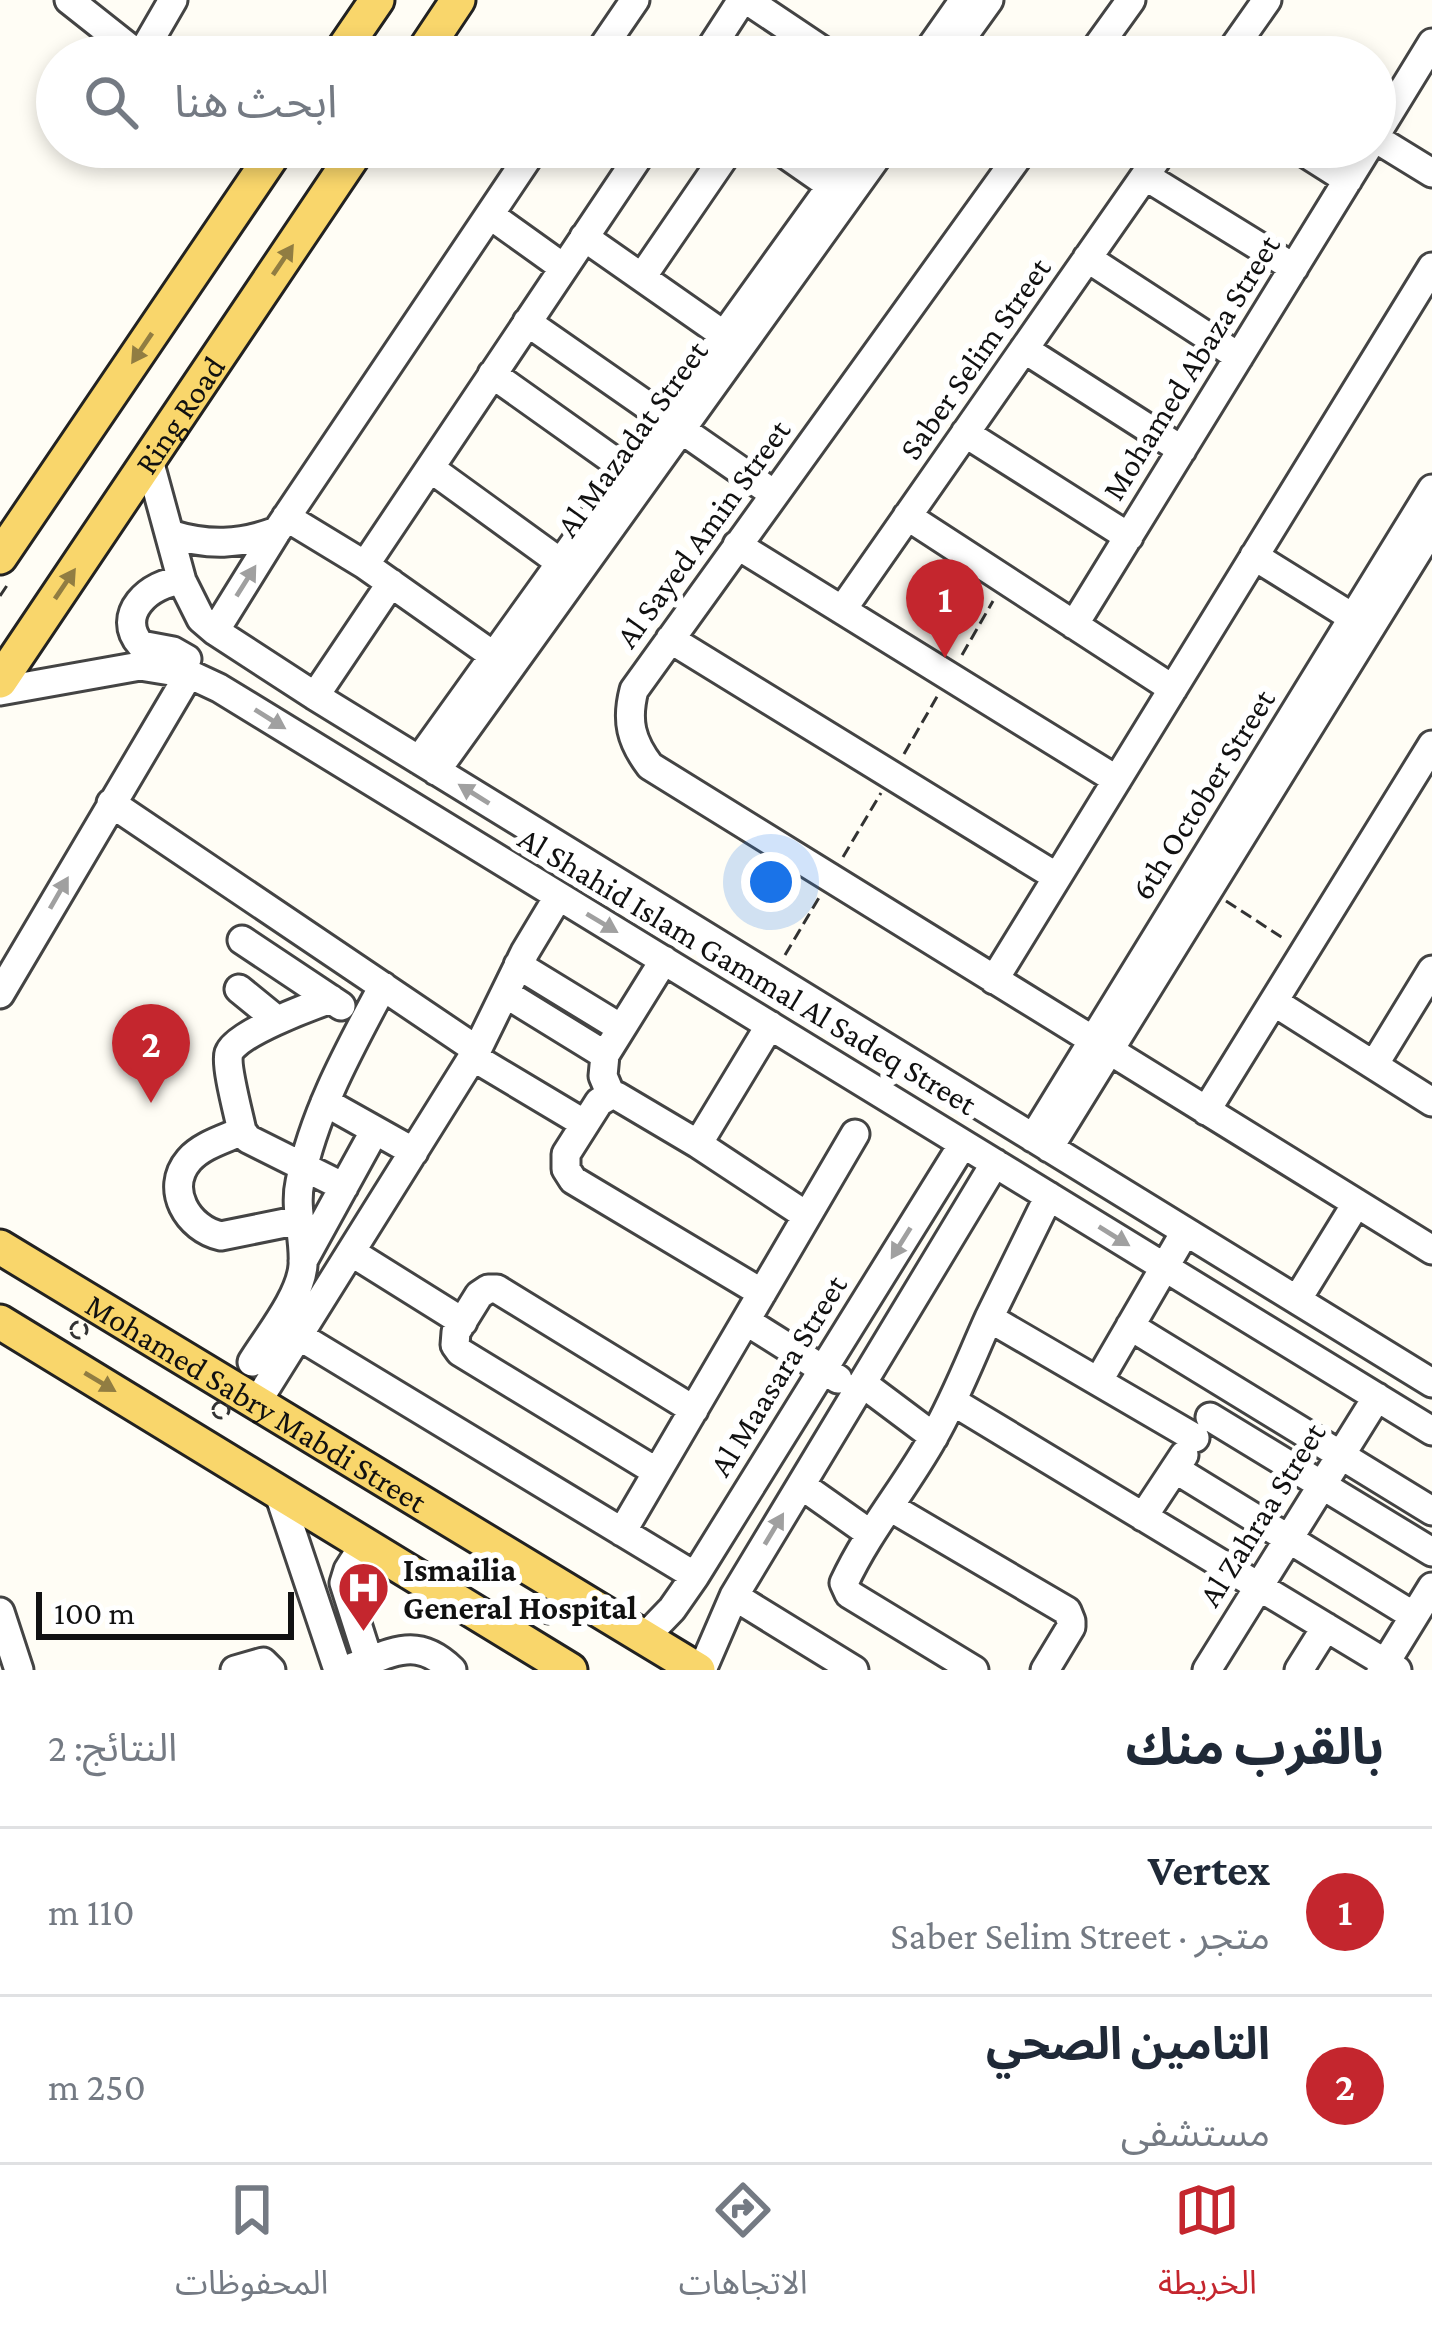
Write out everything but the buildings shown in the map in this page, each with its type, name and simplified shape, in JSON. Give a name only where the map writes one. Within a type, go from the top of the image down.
[{"type":"main road","points":[[352,36],[377,0]]},
{"type":"main road","points":[[434,36],[458,0]]},
{"type":"main road","name":"Ring Road","points":[[0,557],[254,168]]},
{"type":"main road","name":"Ring Road","points":[[0,681],[345,168]]},
{"type":"main road","name":"Mohamed Sabry Mabdi Street","points":[[0,1247],[700,1670]]},
{"type":"main road","name":"Mohamed Sabry Mabdi Street","points":[[0,1322],[570,1670]]},
{"type":"street","points":[[69,0],[114,36]]},
{"type":"street","points":[[152,36],[172,0]]},
{"type":"street","points":[[610,36],[634,0]]},
{"type":"street","points":[[719,36],[744,0],[800,36]]},
{"type":"street","points":[[938,36],[964,0]]},
{"type":"street","points":[[963,36],[989,0]]},
{"type":"street","points":[[1105,36],[1131,0]]},
{"type":"street","points":[[1242,36],[1267,0]]},
{"type":"street","points":[[1396,102],[1432,43]]},
{"type":"street","points":[[1396,150],[1432,173]]},
{"type":"street","points":[[215,632],[282,524],[522,168]]},
{"type":"street","points":[[365,565],[631,168]]},
{"type":"street","points":[[642,277],[717,168]]},
{"type":"street","points":[[805,168],[830,186]]},
{"type":"street","name":"Al Mazadat Street","points":[[428,766],[494,656],[627,470],[673,424],[724,334],[843,168]]},
{"type":"street","name":"Al Mazadat Street","points":[[428,766],[673,424],[868,168]]},
{"type":"street","name":"Al Sayed Amin Street","points":[[1010,168],[634,690],[630,730],[650,766],[1432,1250]]},
{"type":"street","name":"Saber Selim Street","points":[[842,610],[1151,168]]},
{"type":"street","points":[[1329,168],[1348,180]]},
{"type":"street","name":"Mohamed Abaza Street","points":[[1074,625],[1355,168]]},
{"type":"street","points":[[1145,176],[1294,268]]},
{"type":"street","points":[[490,214],[564,268]]},
{"type":"street","points":[[584,237],[724,334]]},
{"type":"street","points":[[1087,258],[1239,357]]},
{"type":"street","points":[[994,980],[1254,556],[1421,310],[1432,267]]},
{"type":"street","points":[[527,322],[774,494]]},
{"type":"street","points":[[1024,349],[1182,450]]},
{"type":"street","points":[[492,374],[627,470]]},
{"type":"street","points":[[965,433],[1129,537]]},
{"type":"street","name":"Al Shahid Islam Gammal Al Sadeq Street","points":[[149,460],[182,581],[201,619],[215,632],[1432,1383]]},
{"type":"street","points":[[430,468],[560,563]]},
{"type":"street","name":"6th October Street","points":[[1101,1046],[1209,890],[1432,488]]},
{"type":"street","points":[[907,516],[1173,689]]},
{"type":"street","points":[[170,534],[191,541],[235,543],[282,524],[365,565],[494,656]]},
{"type":"street","name":"6th October Street","points":[[1041,1143],[1361,623],[1432,528]]},
{"type":"street","points":[[737,545],[1117,780]]},
{"type":"street","points":[[1254,556],[1361,623]]},
{"type":"street","points":[[0,994],[111,802],[193,676],[184,656],[141,645],[133,633],[134,614],[143,597],[164,583],[182,581]]},
{"type":"street","points":[[315,696],[391,583]]},
{"type":"street","points":[[670,639],[1057,877]]},
{"type":"street","name":"Al Shahid Islam Gammal Al Sadeq Street","points":[[0,691],[124,667],[158,667],[193,676],[240,699],[1432,1431]]},
{"type":"street","points":[[322,752],[344,714]]},
{"type":"street","points":[[1207,1111],[1432,745]]},
{"type":"street","points":[[111,802],[585,1124]]},
{"type":"street","points":[[257,1402],[476,1053],[518,965],[558,897]]},
{"type":"street","points":[[242,940],[365,1021]]},
{"type":"street","points":[[611,1095],[603,1076],[605,1055],[664,960]]},
{"type":"street","points":[[518,965],[621,1028]]},
{"type":"street","points":[[1374,1065],[1432,972]]},
{"type":"street","points":[[252,1362],[297,1289],[303,1261],[298,1192],[304,1166],[325,1102],[383,986]]},
{"type":"street","points":[[239,989],[277,1020]]},
{"type":"street","points":[[506,994],[605,1055]]},
{"type":"street","points":[[331,999],[277,1020],[230,1050],[229,1064],[242,1130],[248,1139],[344,1187]]},
{"type":"street","points":[[1274,1002],[1432,1102]]},
{"type":"street","points":[[819,1056],[842,1020]]},
{"type":"street","points":[[698,1144],[770,1025]]},
{"type":"street","points":[[762,1293],[573,1180],[566,1169],[566,1154],[599,1102],[611,1095],[698,1144],[807,1216]]},
{"type":"street","points":[[325,1102],[414,1152]]},
{"type":"street","points":[[242,1130],[199,1151],[183,1169],[182,1206],[210,1234],[221,1236],[300,1220]]},
{"type":"street","points":[[303,1261],[375,1130]]},
{"type":"street","points":[[622,1532],[855,1134]]},
{"type":"street","points":[[314,1135],[359,1159]]},
{"type":"street","name":"Al Maasara Street","points":[[644,1638],[694,1576],[963,1144]]},
{"type":"street","points":[[700,1670],[734,1596],[995,1163]]},
{"type":"street","points":[[974,1670],[846,1591],[844,1583],[869,1533],[934,1437],[1049,1196]]},
{"type":"street","points":[[1297,1300],[1356,1204]]},
{"type":"street","points":[[1099,1380],[1185,1232]]},
{"type":"street","points":[[351,1252],[463,1322]]},
{"type":"street","points":[[657,1472],[460,1352],[455,1336],[463,1322],[483,1291],[497,1289],[694,1410]]},
{"type":"street","points":[[989,1318],[1099,1380],[1322,1485],[1432,1552]]},
{"type":"street","points":[[746,1321],[860,1387],[934,1437]]},
{"type":"street","points":[[1130,1326],[1432,1511]]},
{"type":"street","points":[[201,1368],[252,1362],[294,1343]]},
{"type":"street","points":[[294,1343],[694,1576]]},
{"type":"street","points":[[1143,1517],[1230,1386]]},
{"type":"street","name":"Al Zahraa Street","points":[[1207,1670],[1377,1397]]},
{"type":"street","points":[[952,1401],[1388,1668],[1432,1587]]},
{"type":"street","points":[[1175,1469],[1414,1616]]},
{"type":"street","points":[[801,1486],[869,1533]]},
{"type":"street","points":[[278,1491],[308,1583],[349,1668]]},
{"type":"street","points":[[890,1507],[1067,1611],[1071,1627],[1046,1670]]},
{"type":"street","points":[[349,1668],[344,1583],[365,1544]]},
{"type":"street","points":[[308,1583],[322,1588],[344,1583]]},
{"type":"street","points":[[734,1596],[854,1670]]},
{"type":"street","points":[[0,1612],[19,1670]]},
{"type":"street","points":[[1299,1670],[1326,1627]]},
{"type":"street","points":[[918,1670],[934,1646]]},
{"type":"street","points":[[349,1668],[418,1648],[455,1670]]},
{"type":"street","points":[[235,1670],[263,1662],[271,1670]]},
{"type":"path","points":[[1209,890],[1305,952]]},
{"type":"place","name":"Vertex","points":[[945,658]]},
{"type":"place","name":"التامين الصحي","points":[[151,1103]]},
{"type":"place","name":"Ismailia General Hospital","points":[[364,1634]]}]
